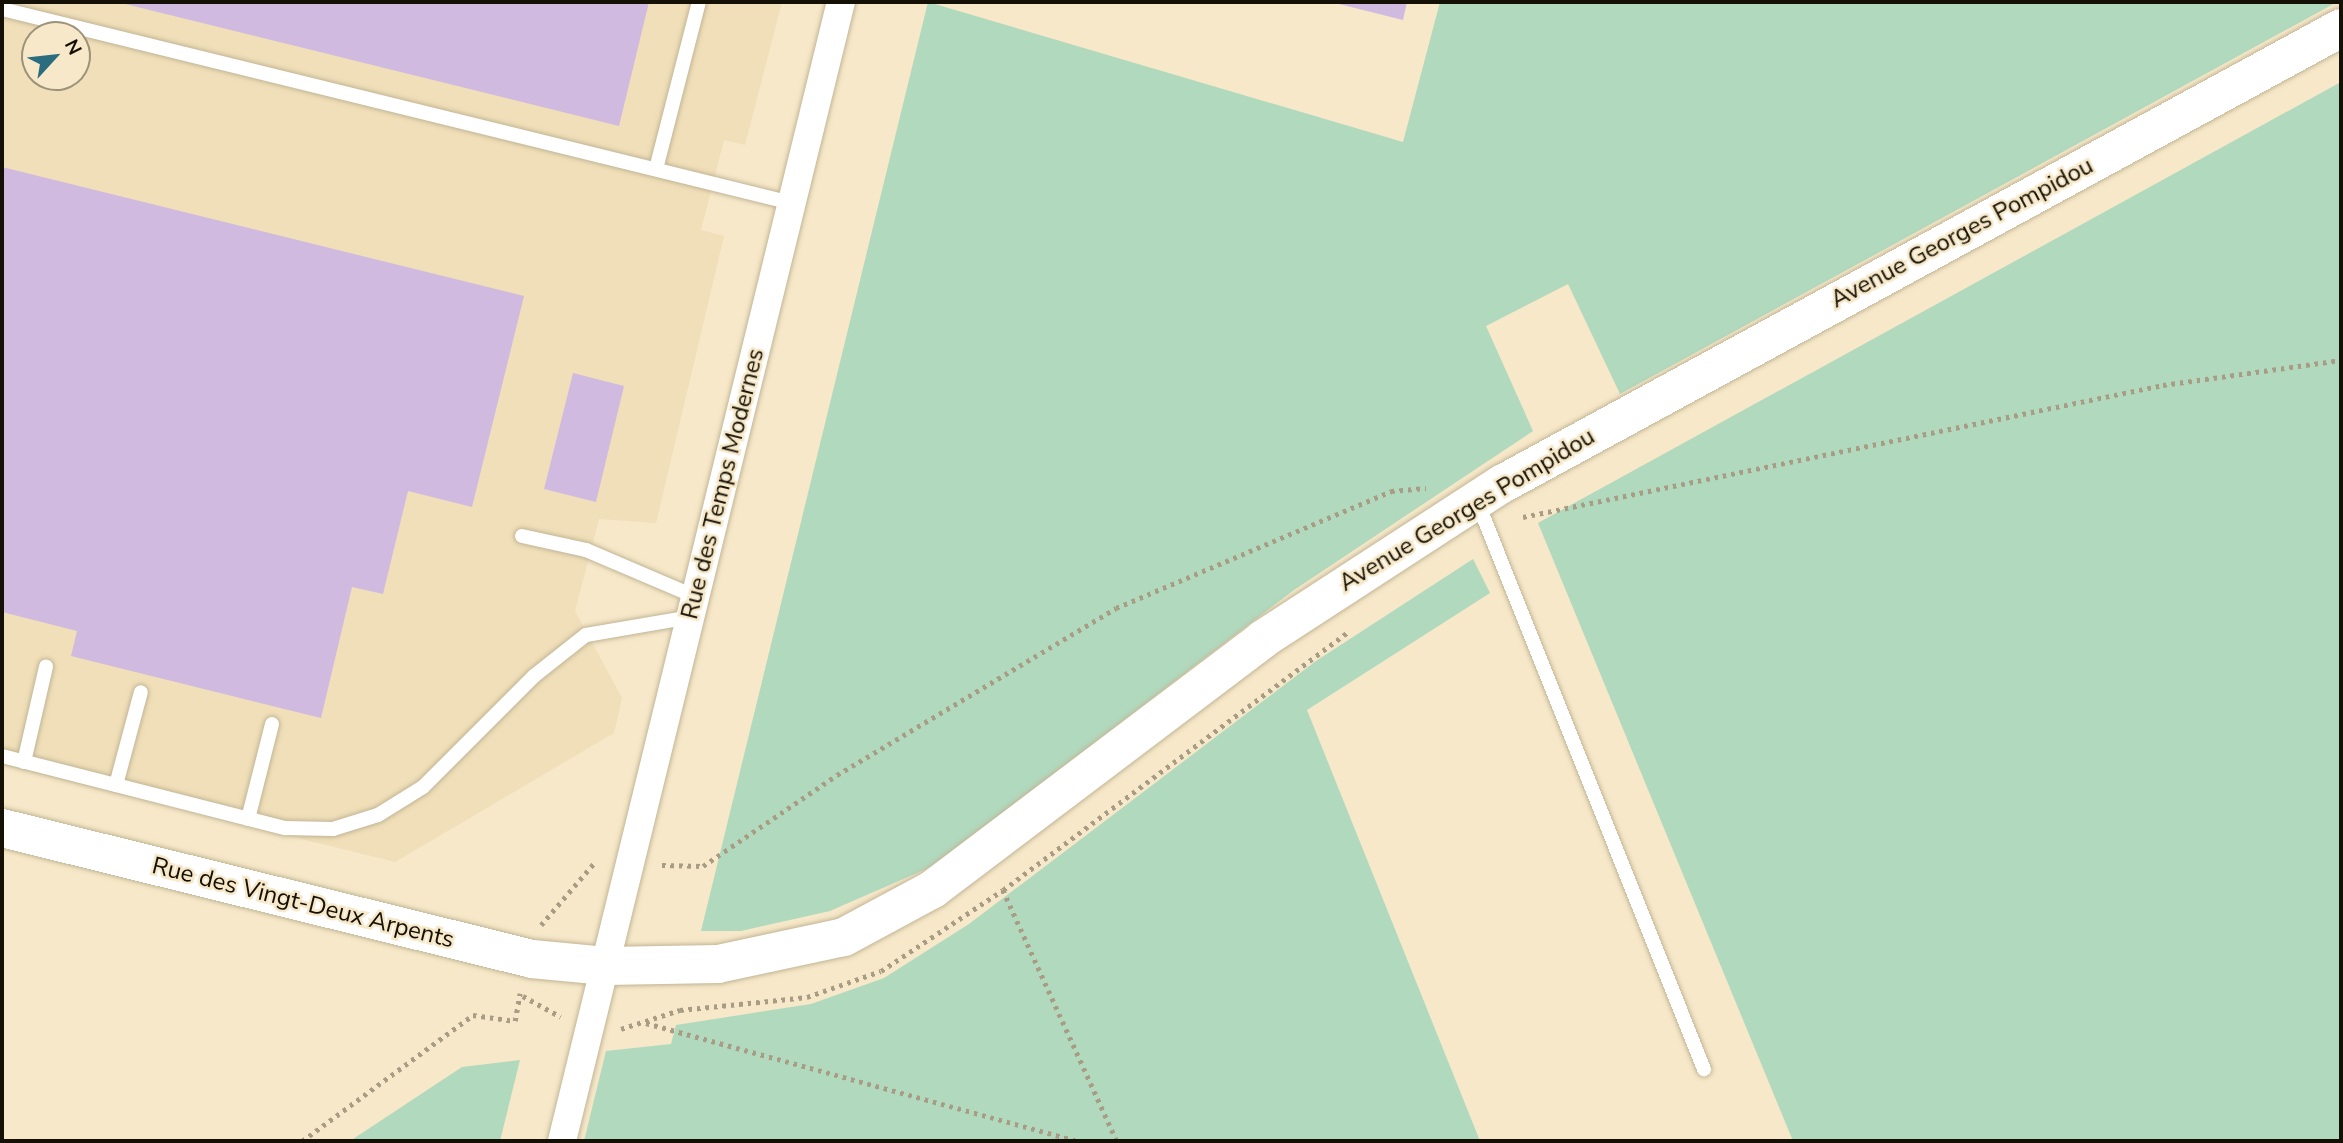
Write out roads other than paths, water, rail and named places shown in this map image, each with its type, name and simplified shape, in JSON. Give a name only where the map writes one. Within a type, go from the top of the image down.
[{"type":"main road","name":"Avenue Georges Pompidou","points":[[606,966],[767,957],[844,936],[897,913],[1263,639],[1476,499],[2341,28]]},
{"type":"main road","name":"Rue des Vingt-Deux Arpents","points":[[2,828],[532,958],[606,966]]},
{"type":"street","name":"Rue des Temps Modernes","points":[[562,1141],[841,2]]},
{"type":"lane","points":[[656,169],[699,2]]},
{"type":"lane","points":[[2,9],[792,203]]},
{"type":"lane","points":[[1476,499],[1704,1069]]},
{"type":"lane","points":[[522,536],[586,550],[693,607]]},
{"type":"lane","points":[[2,756],[285,828],[332,828],[378,815],[423,787],[534,676],[586,635],[693,607]]},
{"type":"lane","points":[[24,762],[46,667]]},
{"type":"lane","points":[[116,785],[141,692]]},
{"type":"lane","points":[[248,819],[272,724]]}]
